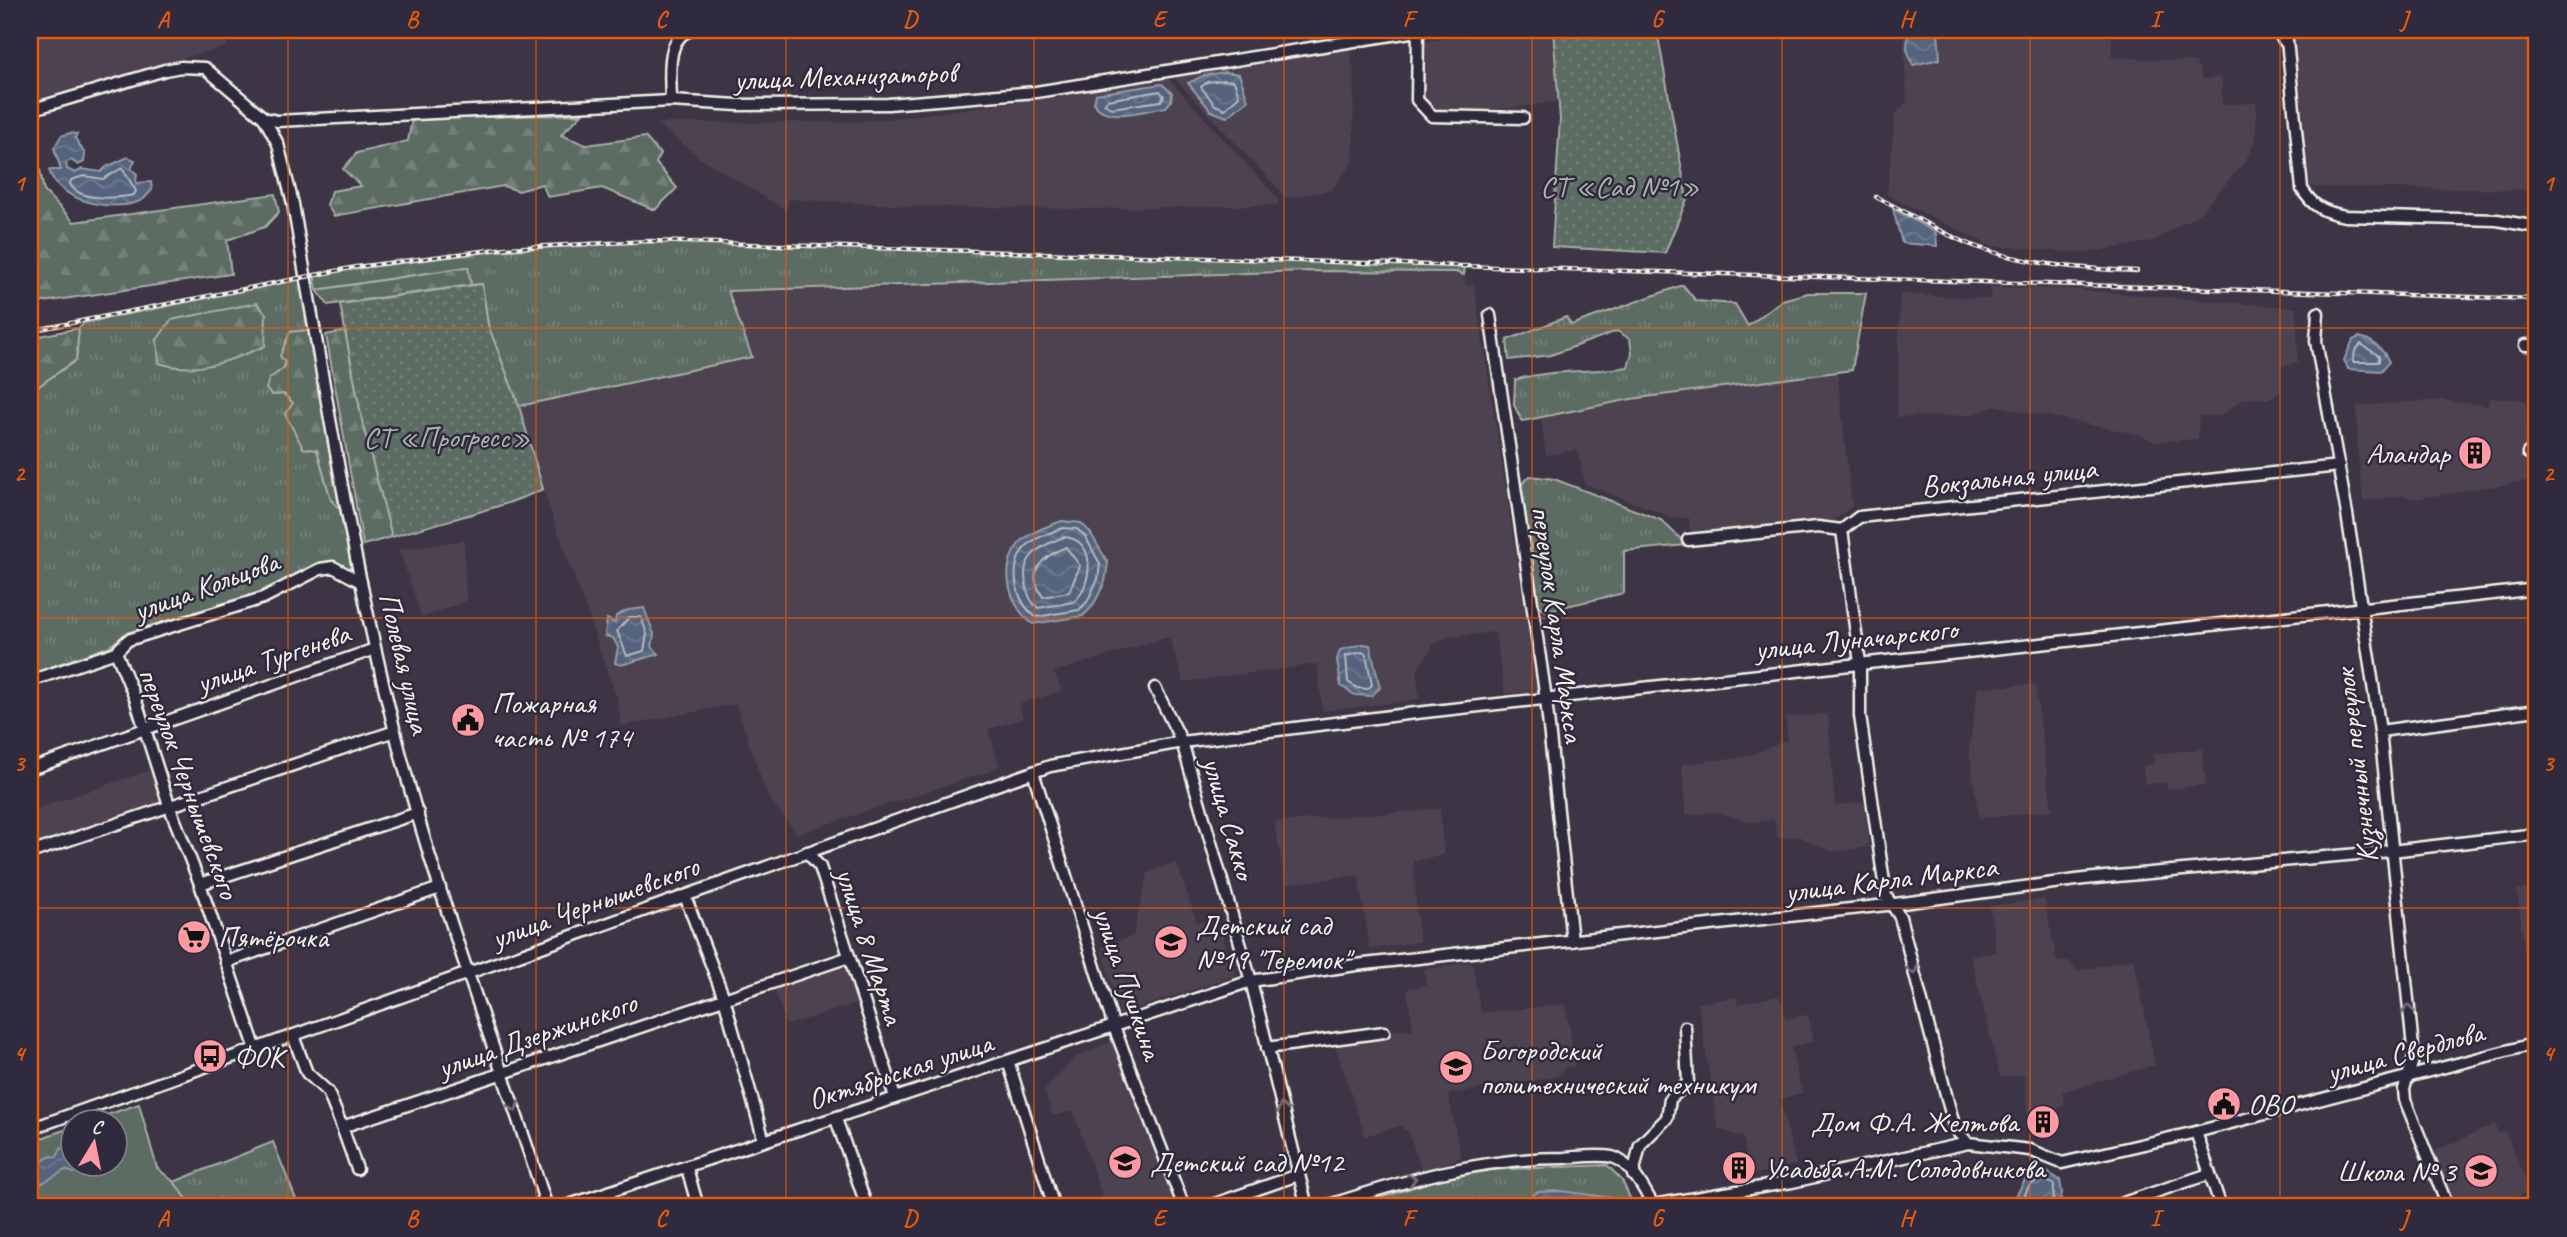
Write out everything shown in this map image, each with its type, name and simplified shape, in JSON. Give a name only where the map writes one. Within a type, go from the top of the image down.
[{"type":"main road","points":[[2528,1207],[2537,1202]]},
{"type":"street","points":[[671,101],[674,45],[679,36],[691,30]]},
{"type":"street","points":[[1418,30],[1417,100],[1432,116],[1523,118]]},
{"type":"street","name":"улица Механизаторов","points":[[264,118],[278,121],[671,101],[738,105],[888,104],[1036,92],[1423,30]]},
{"type":"street","points":[[2261,30],[2278,32],[2287,46]]},
{"type":"street","points":[[2286,30],[2302,189],[2310,202],[2325,212],[2345,216],[2497,220],[2537,226]]},
{"type":"street","points":[[30,110],[165,71],[194,66],[213,72],[264,118]]},
{"type":"street","name":"Полевая улица","points":[[264,118],[278,144],[293,204],[361,582],[394,731],[440,888],[547,1207]]},
{"type":"street","name":"Кузнечный переулок","points":[[2318,313],[2316,341],[2339,466],[2380,731],[2390,851],[2414,1056],[2404,1089],[2405,1100],[2448,1207]]},
{"type":"street","name":"переулок Карла Маркса","points":[[1490,315],[1546,699],[1572,941]]},
{"type":"street","points":[[2525,345],[2537,345]]},
{"type":"street","name":"Вокзальная улица","points":[[1688,540],[1818,527],[1842,530],[1847,523],[1859,517],[2339,466]]},
{"type":"street","points":[[1842,530],[1860,663],[1860,716],[1886,896],[1895,904],[1955,1129],[1968,1143]]},
{"type":"street","name":"улица Кольцова","points":[[30,681],[116,652],[128,640],[263,598],[320,569],[333,567],[361,582]]},
{"type":"street","name":"улица Луначарского","points":[[1182,742],[1860,663],[2537,589]]},
{"type":"street","name":"улица Тургенева","points":[[30,769],[375,649]]},
{"type":"street","name":"переулок Чернышевского","points":[[116,652],[146,728],[170,808],[200,884],[256,1050]]},
{"type":"street","name":"улица Сакко","points":[[1155,688],[1182,742],[1251,981],[1307,1207]]},
{"type":"street","points":[[2380,731],[2537,710]]},
{"type":"street","points":[[30,853],[394,731]]},
{"type":"street","name":"улица Чернышевского","points":[[30,1129],[1032,772],[1050,766],[1182,742]]},
{"type":"street","name":"улица Пушкина","points":[[1032,772],[1114,1027],[1184,1207]]},
{"type":"street","points":[[200,884],[418,813]]},
{"type":"street","name":"улица Карла Маркса","points":[[1251,981],[1356,965],[1895,904],[2084,879],[2390,851],[2537,834]]},
{"type":"street","name":"улица 8 Марта","points":[[807,852],[820,867],[895,1097]]},
{"type":"street","points":[[226,962],[440,888]]},
{"type":"street","points":[[685,896],[724,998],[764,1141]]},
{"type":"street","name":"улица Дзержинского","points":[[342,1127],[849,957]]},
{"type":"street","name":"Октябрьская улица","points":[[563,1207],[1251,981]]},
{"type":"street","points":[[1633,1175],[1640,1145],[1667,1118],[1670,1099],[1688,1083],[1685,1027]]},
{"type":"street","points":[[1266,1048],[1384,1032]]},
{"type":"street","points":[[293,1036],[307,1073],[328,1092],[357,1169]]},
{"type":"street","name":"улица Свердлова","points":[[1323,1207],[1417,1177],[1481,1163],[1530,1158],[1614,1157],[1633,1175],[1653,1206],[1792,1182],[1968,1143],[2030,1150],[2062,1163],[2196,1132],[2537,1043]]},
{"type":"street","points":[[1008,1062],[1054,1207]]},
{"type":"street","points":[[836,1119],[867,1207]]},
{"type":"street","points":[[2196,1132],[2221,1207]]},
{"type":"street","points":[[687,1168],[698,1207]]},
{"type":"street","points":[[2111,1207],[2209,1174]]},
{"type":"street","points":[[1206,1207],[1298,1175]]},
{"type":"shaded area","points":[[30,30],[224,30],[228,46],[30,101]]},
{"type":"shaded area","points":[[1553,30],[1559,101],[1514,108],[1433,111],[1426,98],[1419,98],[1421,41]]},
{"type":"shaded area","points":[[1903,30],[2097,30],[2112,38],[2111,57],[2196,62],[2203,79],[2222,77],[2222,104],[2256,103],[2256,139],[2245,162],[2199,214],[2153,241],[2085,253],[1991,246],[1887,195],[1895,115],[1907,101]]},
{"type":"shaded area","points":[[2294,30],[2537,30],[2537,190],[2310,187]]},
{"type":"shaded area","points":[[1350,47],[1354,75],[1353,162],[1331,190],[1287,198],[1172,75],[1306,53],[1317,58],[1323,52]]},
{"type":"shaded area","points":[[1165,75],[1279,200],[1277,205],[1086,209],[909,206],[789,199],[786,210],[700,158],[657,123],[850,122],[907,117],[1014,102]]},
{"type":"shaded area","points":[[1308,271],[1455,272],[1464,275],[1466,286],[1474,284],[1537,691],[1505,694],[1495,632],[1450,637],[1434,644],[1417,671],[1419,699],[1323,711],[1317,664],[1184,682],[1169,637],[1054,672],[1062,691],[1019,704],[1023,719],[988,729],[999,765],[993,770],[797,834],[767,796],[736,704],[621,726],[617,698],[543,489],[519,407],[751,357],[727,291]]},
{"type":"shaded area","points":[[1991,287],[2067,289],[2296,308],[2298,362],[2282,366],[2281,392],[2268,399],[2243,399],[2220,416],[2199,415],[2198,439],[2156,442],[2137,434],[1996,406],[1969,415],[1897,417],[1900,294],[1990,299]]},
{"type":"shaded area","points":[[1837,371],[1852,506],[1833,521],[1691,535],[1689,518],[1674,518],[1585,484],[1577,450],[1546,455],[1541,419],[1631,399]]},
{"type":"shaded area","points":[[2489,398],[2526,400],[2527,481],[2413,499],[2405,496],[2363,501],[2357,406],[2442,400],[2488,406]]},
{"type":"shaded area","points":[[464,540],[466,601],[422,617],[399,550]]},
{"type":"shaded area","points":[[2035,684],[2052,810],[1979,819],[1969,749],[1978,688]]},
{"type":"shaded area","points":[[1828,714],[1835,806],[1864,802],[1869,847],[1832,852],[1798,836],[1777,838],[1774,819],[1752,822],[1712,812],[1686,815],[1682,764],[1746,757],[1787,740],[1786,717]]},
{"type":"shaded area","points":[[2202,749],[2206,785],[2167,789],[2166,782],[2145,784],[2143,765],[2154,764],[2153,754]]},
{"type":"shaded area","points":[[150,770],[162,803],[30,849],[30,811]]},
{"type":"shaded area","points":[[1440,809],[1444,855],[1413,861],[1419,942],[1370,949],[1358,875],[1286,884],[1274,822]]},
{"type":"shaded area","name":"Детский сад №19 \"Теремок\"","points":[[1176,862],[1197,923],[1216,916],[1236,975],[1120,1014],[1101,947],[1133,936],[1148,873]]},
{"type":"shaded area","points":[[2537,888],[2537,978],[2528,979],[2517,890]]},
{"type":"shaded area","points":[[2044,899],[2057,961],[2069,961],[2077,971],[2134,959],[2155,1065],[2062,1092],[2065,1106],[2058,1108],[2062,1129],[2029,1133],[2024,1075],[2000,1077],[1971,956],[1996,952],[1990,906]]},
{"type":"shaded area","points":[[844,962],[859,1003],[786,1025],[773,985]]},
{"type":"shaded area","name":"Богородский политехнический техникум","points":[[1472,962],[1481,1013],[1566,1004],[1575,1066],[1566,1067],[1556,1077],[1448,1094],[1461,1157],[1422,1172],[1409,1133],[1400,1126],[1365,1136],[1336,1048],[1358,1040],[1389,1036],[1390,1031],[1413,1029],[1407,989],[1426,985],[1424,969]]},
{"type":"shaded area","points":[[1779,996],[1786,1019],[1808,1015],[1814,1042],[1791,1047],[1802,1093],[1780,1099],[1796,1165],[1750,1175],[1743,1137],[1718,1129],[1698,1003],[1737,997],[1738,1004]]},
{"type":"shaded area","name":"Детский сад №12","points":[[1112,1041],[1178,1207],[1106,1207],[1073,1111],[1053,1116],[1044,1091],[1073,1059]]},
{"type":"shaded area","name":"Школа № 3","points":[[2495,1124],[2498,1134],[2506,1132],[2530,1190],[2500,1207],[2455,1207],[2433,1152]]},
{"type":"green space","name":"СТ «Сад №1»","points":[[1553,30],[1657,30],[1687,199],[1665,253],[1552,247],[1560,119]]},
{"type":"green space","points":[[582,114],[561,135],[586,145],[645,137],[660,154],[656,163],[677,188],[655,210],[602,188],[548,197],[542,184],[519,191],[503,186],[334,216],[327,205],[332,191],[361,186],[343,169],[357,153],[408,141],[412,119]]},
{"type":"green space","points":[[30,149],[36,149],[44,191],[74,222],[275,194],[279,212],[265,227],[227,240],[231,274],[30,304]]},
{"type":"green space","points":[[649,241],[1465,266],[1464,275],[1455,272],[1308,271],[728,291],[752,357],[519,406],[488,325],[482,284],[471,285],[468,267],[317,290],[314,274],[497,251]]},
{"type":"green space","points":[[468,267],[471,285],[328,305],[317,290]]},
{"type":"green space","points":[[302,279],[308,330],[290,332],[284,368],[269,379],[272,395],[284,394],[293,403],[317,450],[331,500],[340,509],[353,572],[340,565],[325,563],[262,592],[127,633],[108,647],[30,674],[30,392],[76,360],[79,328],[84,323]]},
{"type":"green space","name":"СТ «Прогресс»","points":[[482,284],[488,325],[519,406],[543,489],[488,509],[392,537],[363,425],[340,304]]},
{"type":"green space","points":[[1683,285],[1696,301],[1735,304],[1748,326],[1782,300],[1808,293],[1866,293],[1852,370],[1631,399],[1522,421],[1514,405],[1515,380],[1542,374],[1628,367],[1632,353],[1630,339],[1617,331],[1551,355],[1509,360],[1507,340],[1566,317],[1571,325]]},
{"type":"green space","points":[[257,303],[266,314],[265,346],[213,365],[187,368],[159,363],[157,340],[171,320]]},
{"type":"green space","points":[[79,328],[76,360],[30,392],[30,338]]},
{"type":"green space","points":[[308,330],[340,509],[331,500],[317,450],[303,448],[285,414],[293,403],[284,394],[272,395],[266,389],[269,379],[284,368],[285,362],[280,356],[290,332]]},
{"type":"green space","points":[[345,331],[363,425],[392,537],[363,545],[326,335]]},
{"type":"green space","points":[[1530,476],[1554,479],[1661,520],[1687,545],[1624,551],[1624,593],[1545,611],[1538,604],[1519,487]]},
{"type":"green space","points":[[139,1104],[157,1168],[174,1182],[193,1207],[30,1207],[30,1142],[60,1132],[60,1178],[130,1178],[130,1108],[127,1108]]},
{"type":"green space","points":[[273,1142],[299,1207],[193,1207],[174,1182]]},
{"type":"green space","points":[[1607,1165],[1622,1180],[1634,1207],[1353,1207],[1462,1171]]},
{"type":"water","points":[[1915,30],[1938,30],[1940,59],[1913,65],[1907,49],[1908,34]]},
{"type":"water","points":[[1225,72],[1239,74],[1248,100],[1227,117],[1211,111],[1188,83],[1205,75]]},
{"type":"water","points":[[1162,84],[1172,93],[1171,101],[1166,107],[1117,114],[1107,113],[1094,103],[1096,94]]},
{"type":"water","points":[[77,134],[75,138],[85,154],[84,162],[78,165],[71,160],[66,163],[67,169],[75,173],[82,169],[101,172],[128,157],[135,160],[131,169],[137,174],[136,183],[151,182],[152,190],[142,200],[115,206],[87,202],[63,190],[54,181],[49,170],[61,170],[54,148],[61,136]]},
{"type":"water","points":[[1893,209],[1936,233],[1937,246],[1902,243]]},
{"type":"water","points":[[2359,337],[2381,349],[2387,358],[2389,362],[2381,371],[2348,369],[2344,360],[2353,340]]},
{"type":"water","points":[[1062,521],[1081,523],[1090,532],[1108,563],[1105,582],[1093,606],[1083,616],[1033,624],[1018,608],[1013,598],[1008,576],[1012,555],[1027,536]]},
{"type":"water","points":[[644,608],[654,634],[652,647],[659,654],[621,665],[615,663],[618,647],[613,638],[605,636],[607,619],[615,623],[616,616],[628,610]]},
{"type":"water","points":[[1363,644],[1370,645],[1380,688],[1371,696],[1355,695],[1341,686],[1337,660],[1340,650]]},
{"type":"water","points":[[60,1150],[60,1173],[30,1190],[30,1163],[35,1165],[51,1156],[57,1157]]},
{"type":"water","points":[[2046,1171],[2060,1180],[2062,1193],[2059,1207],[2017,1207],[2016,1196],[2026,1178]]},
{"type":"water","points":[[1562,1191],[1619,1199],[1622,1207],[1516,1207],[1519,1202],[1524,1202],[1537,1192]]},
{"type":"railway","points":[[1876,197],[1952,236],[1996,253],[2056,265],[2137,271]]},
{"type":"railway","points":[[30,331],[356,267],[506,248],[650,241],[2537,299]]},
{"type":"place","name":"Аландар","points":[[2475,453]]},
{"type":"place","name":"Пожарная часть № 174","points":[[468,720]]},
{"type":"place","name":"Пятёрочка","points":[[194,937]]},
{"type":"place","name":"Детский сад №19 \"Теремок\"","points":[[1171,942]]},
{"type":"place","name":"ФОК","points":[[210,1056]]},
{"type":"place","name":"Богородский политехнический техникум","points":[[1456,1067]]},
{"type":"place","name":"ОВО","points":[[2224,1104]]},
{"type":"place","name":"Дом Ф.А. Желтова","points":[[2043,1122]]},
{"type":"place","name":"Детский сад №12","points":[[1125,1162]]},
{"type":"place","name":"Усадьба А.М. Солодовникова","points":[[1739,1168]]},
{"type":"place","name":"Школа № 3","points":[[2481,1171]]}]
